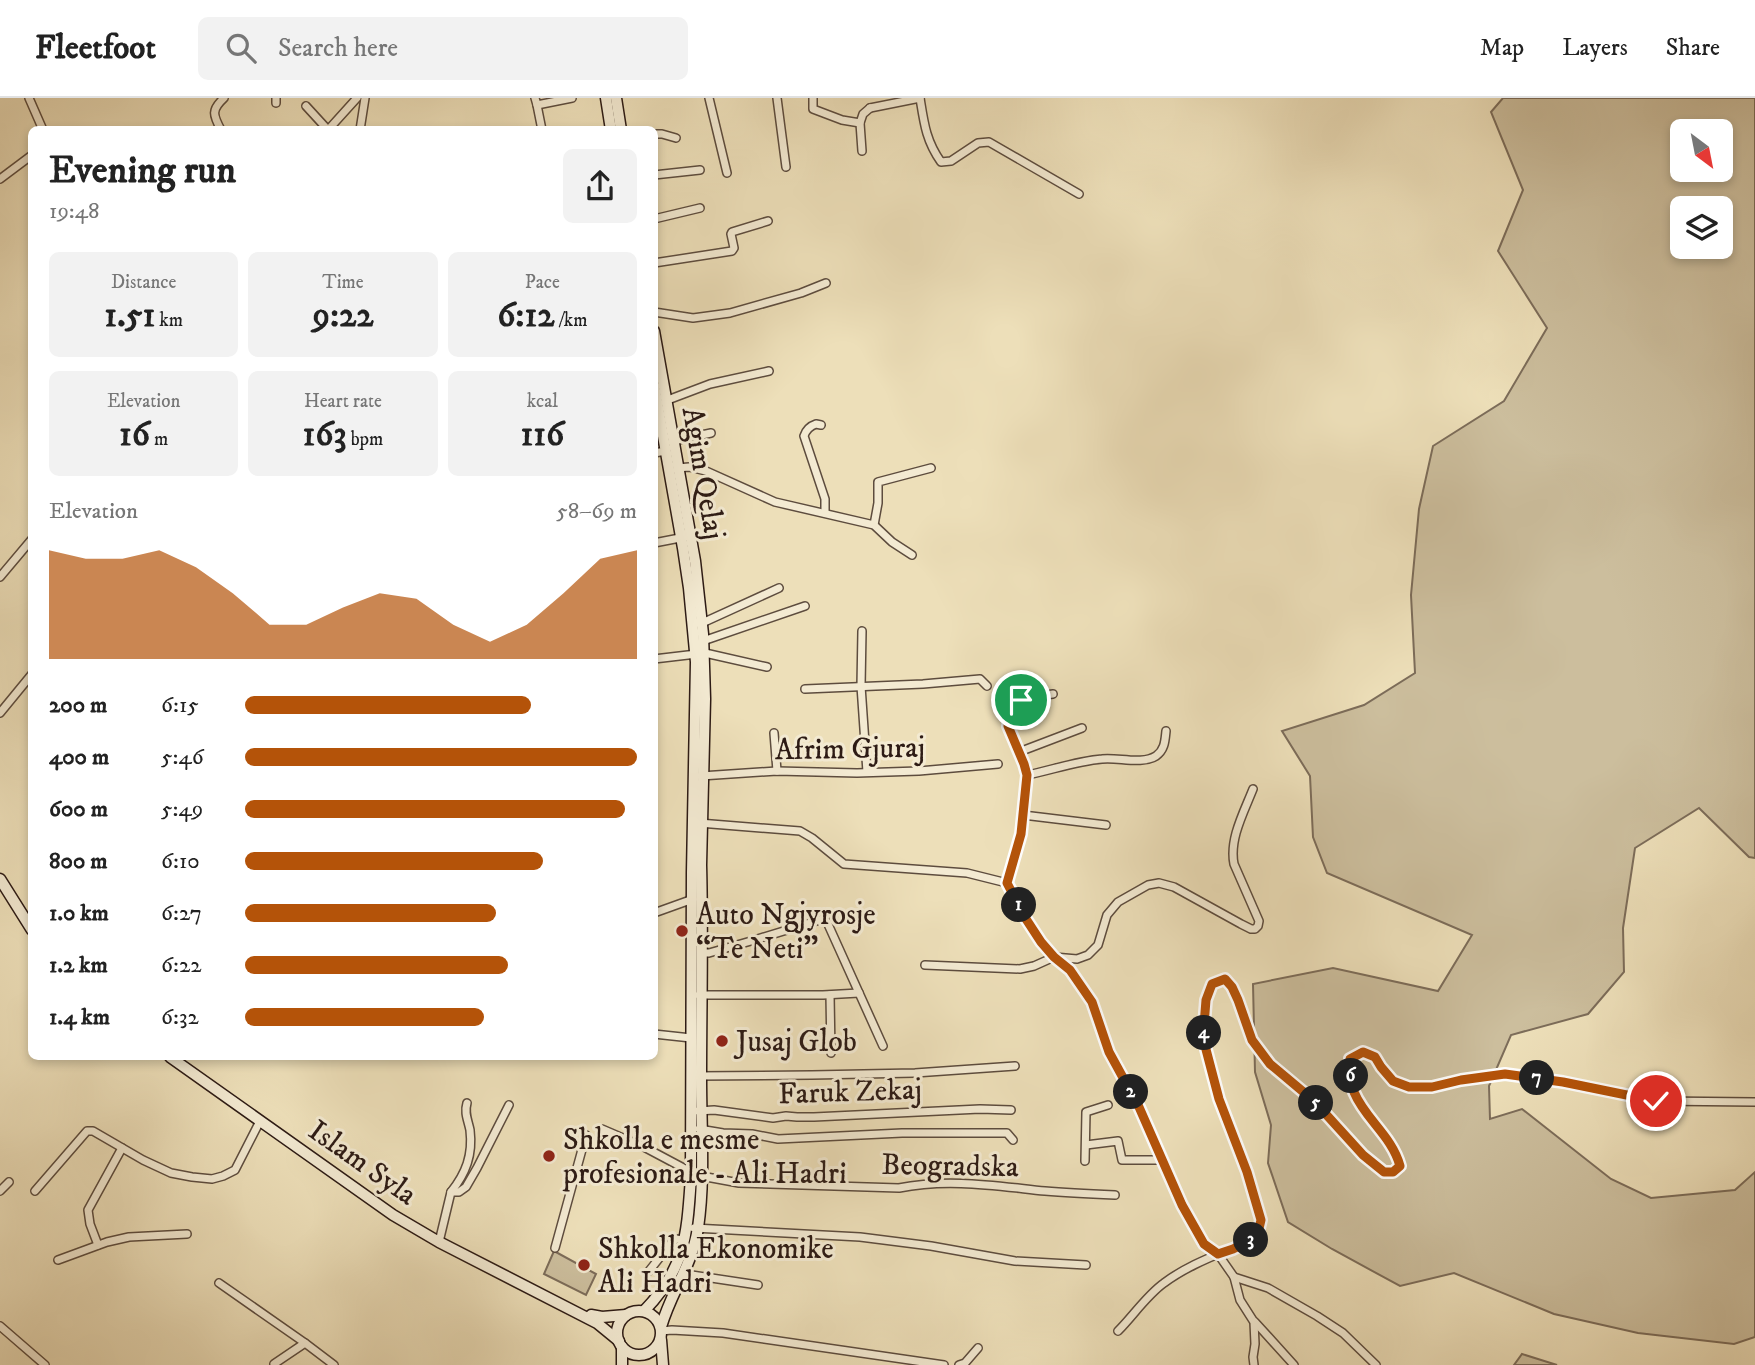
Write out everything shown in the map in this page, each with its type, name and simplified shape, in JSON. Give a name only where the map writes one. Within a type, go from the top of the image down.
[{"type":"main road","points":[[606,98],[610,126]]},
{"type":"main road","points":[[617,98],[620,126]]},
{"type":"main road","name":"Agim Qelaj","points":[[645,1311],[659,1296],[675,1269],[690,1232],[696,1174],[697,898],[701,865],[698,823],[700,654],[695,561],[685,536],[674,469],[665,449],[658,366]]},
{"type":"main road","name":"Agim Qelaj","points":[[658,394],[662,402]]},
{"type":"main road","name":"Agim Qelaj","points":[[697,625],[703,641],[700,654]]},
{"type":"main road","points":[[0,879],[28,924]]},
{"type":"main road","name":"Agim Qelaj","points":[[696,1076],[691,1038],[701,953],[697,898]]},
{"type":"main road","name":"Islam Syla","points":[[174,1060],[393,1215],[439,1242],[597,1323],[620,1344]]},
{"type":"main road","name":"Agim Qelaj","points":[[661,1332],[669,1303],[694,1249],[690,1232]]},
{"type":"main road","points":[[622,1365],[618,1326],[626,1315],[645,1311],[653,1316],[661,1332],[663,1365]]},
{"type":"main road","name":"Islam Syla","points":[[579,1313],[602,1317],[626,1315]]},
{"type":"main road","points":[[642,1358],[654,1349],[661,1332]]},
{"type":"main road","points":[[620,1344],[628,1352],[656,1365]]},
{"type":"street","points":[[29,98],[41,126]]},
{"type":"street","points":[[219,126],[214,112],[224,98]]},
{"type":"street","points":[[332,126],[357,98]]},
{"type":"street","points":[[361,126],[365,98]]},
{"type":"street","points":[[541,126],[536,102],[572,98]]},
{"type":"street","points":[[709,98],[727,173]]},
{"type":"street","points":[[777,98],[786,167]]},
{"type":"street","points":[[813,98],[813,109],[842,120],[860,123]]},
{"type":"street","points":[[867,98],[870,108]]},
{"type":"street","points":[[862,151],[860,123],[863,114],[870,108],[920,98],[925,130],[941,163],[951,161],[978,143],[989,142],[1079,194]]},
{"type":"street","points":[[306,106],[324,126]]},
{"type":"street","points":[[658,134],[676,138]]},
{"type":"street","points":[[0,179],[28,158]]},
{"type":"street","points":[[658,175],[700,170]]},
{"type":"street","points":[[658,218],[700,208]]},
{"type":"street","points":[[658,262],[732,250],[732,232],[768,221]]},
{"type":"street","points":[[658,313],[693,318],[730,313],[826,283]]},
{"type":"street","points":[[662,402],[710,384],[769,371]]},
{"type":"street","points":[[821,425],[810,426],[804,436],[825,499],[825,513]]},
{"type":"street","points":[[665,449],[711,433]]},
{"type":"street","points":[[674,469],[689,467],[706,471],[775,502],[874,526],[912,555]]},
{"type":"street","points":[[874,526],[878,482],[931,468]]},
{"type":"street","points":[[658,542],[685,536]]},
{"type":"street","points":[[0,577],[28,544]]},
{"type":"street","points":[[697,625],[779,588]]},
{"type":"street","points":[[703,641],[805,606]]},
{"type":"street","points":[[862,631],[861,686],[867,772]]},
{"type":"street","points":[[658,659],[700,654],[767,667]]},
{"type":"street","points":[[0,713],[28,679]]},
{"type":"street","points":[[805,689],[980,679],[987,686]]},
{"type":"street","points":[[1053,694],[1021,700],[1010,708],[1008,726],[1027,775],[1021,834],[1007,883],[1041,942],[1070,970],[1092,1002],[1109,1052],[1139,1107],[1182,1205],[1204,1244],[1218,1254],[1234,1277],[1240,1300],[1254,1322],[1294,1365]]},
{"type":"street","points":[[1019,752],[1082,728]]},
{"type":"street","points":[[1027,775],[1103,759],[1143,760],[1154,757],[1164,744],[1166,731]]},
{"type":"street","points":[[774,733],[777,771]]},
{"type":"street","name":"Afrim Gjuraj","points":[[699,776],[777,771],[919,771],[998,765]]},
{"type":"street","points":[[925,965],[1020,968],[1034,966],[1054,957],[1077,959],[1088,955],[1098,945],[1107,915],[1118,902],[1148,885],[1159,883],[1174,887],[1255,929],[1259,920],[1232,856],[1233,843],[1253,789]]},
{"type":"street","points":[[1023,815],[1106,825]]},
{"type":"street","points":[[698,823],[800,831],[844,864],[967,873],[1007,883]]},
{"type":"street","points":[[658,913],[697,898]]},
{"type":"street","points":[[701,953],[751,942],[823,919],[827,922],[883,1046]]},
{"type":"street","points":[[1118,1331],[1160,1285],[1191,1266],[1257,1237],[1261,1220],[1247,1172],[1219,1099],[1203,1038],[1206,1000],[1212,984],[1225,979],[1238,1000],[1252,1040],[1270,1064],[1313,1100],[1363,1155],[1384,1172],[1393,1172],[1400,1166],[1396,1153],[1364,1111],[1352,1089],[1350,1059],[1363,1052],[1375,1057],[1393,1081],[1409,1087],[1432,1087],[1505,1074],[1563,1082],[1656,1101],[1755,1102]]},
{"type":"street","points":[[697,995],[859,993]]},
{"type":"street","points":[[830,995],[831,1053]]},
{"type":"street","points":[[658,1034],[691,1038]]},
{"type":"street","points":[[696,1076],[915,1073],[1015,1066]]},
{"type":"street","name":"Islam Syla","points":[[439,1242],[451,1192],[462,1178],[467,1165],[470,1130],[465,1110],[467,1102]]},
{"type":"street","name":"Islam Syla","points":[[451,1192],[459,1192],[466,1187],[509,1105]]},
{"type":"street","points":[[1085,1161],[1086,1112],[1108,1105]]},
{"type":"street","name":"Faruk Zekaj","points":[[696,1110],[773,1118],[1011,1110]]},
{"type":"street","points":[[35,1192],[87,1131],[93,1131],[172,1173],[212,1178],[235,1170],[260,1121]]},
{"type":"street","points":[[602,1129],[696,1174]]},
{"type":"street","points":[[696,1129],[778,1139],[902,1133],[1007,1133],[1013,1140]]},
{"type":"street","points":[[555,1248],[586,1135]]},
{"type":"street","points":[[1086,1145],[1118,1141],[1122,1160],[1162,1160]]},
{"type":"street","points":[[98,1245],[88,1210],[122,1148]]},
{"type":"street","name":"Beogradska","points":[[696,1174],[739,1183],[899,1188],[957,1182],[1115,1195]]},
{"type":"street","points":[[0,1191],[9,1182]]},
{"type":"street","points":[[649,1271],[672,1242],[690,1232],[860,1237],[1015,1261],[1086,1265]]},
{"type":"street","points":[[58,1260],[129,1237],[187,1234]]},
{"type":"street","points":[[685,1273],[758,1285]]},
{"type":"street","points":[[1234,1277],[1268,1288],[1317,1316],[1343,1333],[1376,1365]]},
{"type":"street","points":[[219,1283],[334,1365]]},
{"type":"street","points":[[1254,1322],[1254,1365]]},
{"type":"street","points":[[0,1326],[45,1365]]},
{"type":"street","points":[[661,1332],[672,1330],[723,1333],[944,1365]]},
{"type":"street","points":[[274,1364],[304,1343]]},
{"type":"street","points":[[960,1365],[978,1348]]},
{"type":"shaded area","points":[[1503,98],[1755,98],[1755,858],[1749,857],[1699,808],[1635,848],[1623,928],[1624,972],[1588,1014],[1511,1035],[1489,1086],[1490,1119],[1522,1109],[1611,1179],[1651,1198],[1735,1190],[1755,1172],[1755,1337],[1734,1344],[1638,1333],[1554,1314],[1454,1273],[1400,1286],[1288,1222],[1268,1163],[1271,1125],[1255,1072],[1253,984],[1333,968],[1438,991],[1472,935],[1327,873],[1313,837],[1310,776],[1282,731],[1364,705],[1415,673],[1411,595],[1419,509],[1433,446],[1504,401],[1547,328],[1498,251],[1523,190],[1491,112]]},
{"type":"shaded area","points":[[554,1251],[596,1274],[586,1295],[544,1274]]},
{"type":"shaded area","points":[[1522,1354],[1557,1365],[1514,1365]]},
{"type":"place","name":"Auto Ngjyrosje “Te Neti”","points":[[682,931]]},
{"type":"place","name":"Jusaj Glob","points":[[722,1041]]},
{"type":"place","name":"Shkolla e mesme profesionale - Ali Hadri","points":[[549,1156]]},
{"type":"place","name":"Shkolla Ekonomike Ali Hadri","points":[[584,1265]]},
{"type":"route","points":[[1021,700],[1010,708],[1008,716],[1008,726],[1027,775],[1021,834],[1007,883],[1041,942],[1070,970],[1092,1002],[1109,1052],[1139,1107],[1182,1205],[1204,1244],[1218,1254],[1257,1237],[1261,1220],[1247,1172],[1219,1099],[1203,1038],[1206,1000],[1212,984],[1225,979],[1238,1000],[1252,1040],[1270,1064],[1313,1100],[1363,1155],[1384,1172],[1393,1172],[1400,1166],[1396,1153],[1364,1111],[1352,1089],[1350,1059],[1363,1052],[1375,1057],[1393,1081],[1409,1087],[1432,1087],[1505,1074],[1563,1082],[1656,1101]]}]
